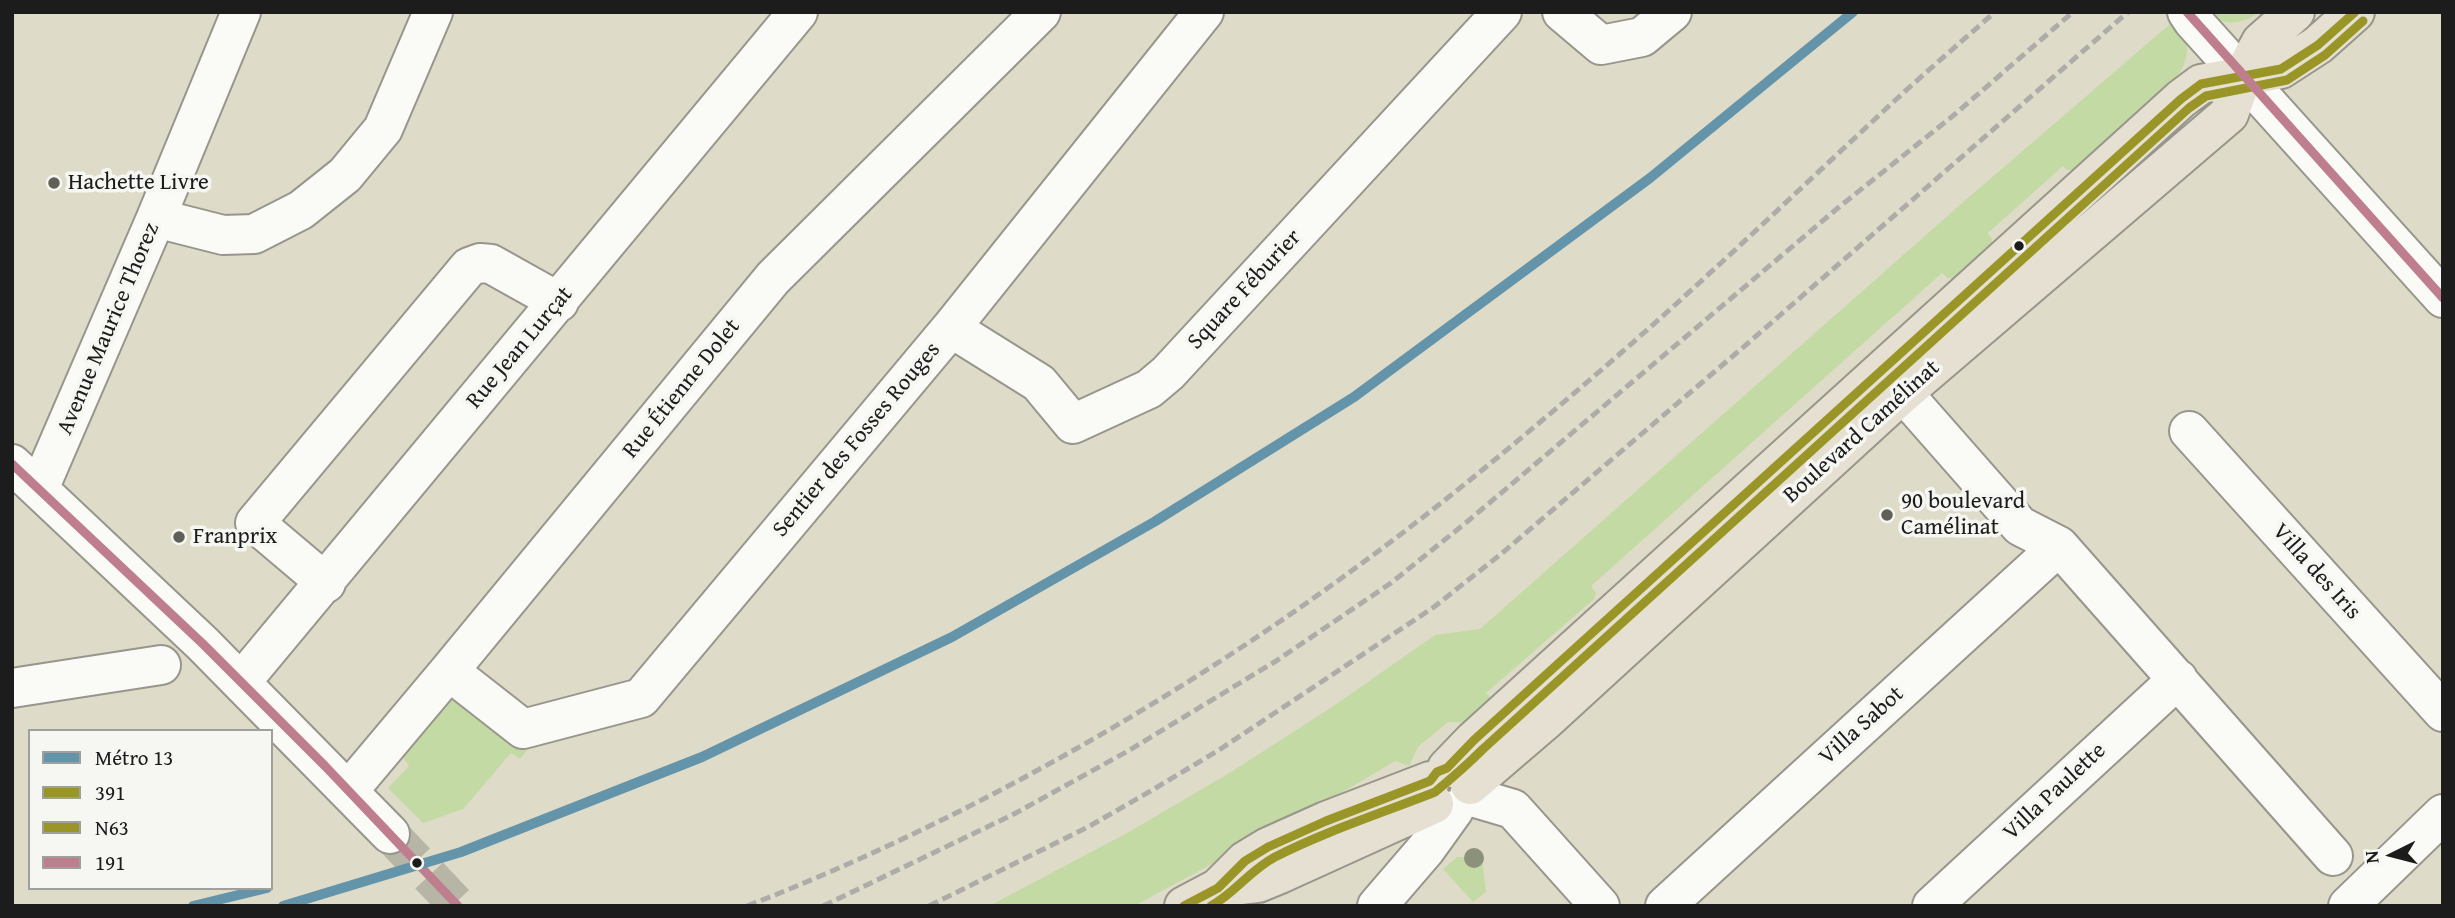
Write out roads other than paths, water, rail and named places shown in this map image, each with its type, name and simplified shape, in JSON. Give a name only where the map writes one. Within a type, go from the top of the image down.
[{"type":"main road","name":"Boulevard Camélinat","points":[[1451,791],[1547,719],[1903,393],[2229,114],[2243,75],[2261,42],[2295,12]]},
{"type":"main road","name":"Boulevard Camélinat","points":[[1451,791],[1474,740],[2181,99],[2201,85],[2281,69],[2293,63],[2355,12]]},
{"type":"main road","points":[[1184,906],[1218,888],[1244,861],[1326,821],[1451,791]]},
{"type":"street","name":"Avenue Maurice Thorez","points":[[26,477],[156,218],[240,12]]},
{"type":"street","points":[[156,218],[223,235],[254,234],[301,210],[345,175],[383,129],[433,12]]},
{"type":"street","name":"Rue Jean Lurçat","points":[[241,682],[798,12]]},
{"type":"street","name":"Rue Étienne Dolet","points":[[349,790],[772,278],[1041,12]]},
{"type":"street","name":"Sentier des Fosses Rouges","points":[[450,671],[523,729],[641,698],[950,328],[1204,12]]},
{"type":"street","name":"Square Féburier","points":[[950,328],[1039,383],[1073,424],[1149,389],[1168,373],[1502,12]]},
{"type":"street","points":[[1562,12],[1601,46],[1642,37],[1672,12]]},
{"type":"street","points":[[2187,12],[2443,298]]},
{"type":"street","points":[[326,583],[255,523],[469,267],[480,263],[491,264],[559,302]]},
{"type":"street","points":[[1903,393],[2020,526],[2059,546],[2333,856]]},
{"type":"street","name":"Villa des Iris","points":[[2189,431],[2443,712]]},
{"type":"street","points":[[26,477],[241,682],[390,834]]},
{"type":"street","name":"Villa Sabot","points":[[1665,906],[2059,546]]},
{"type":"street","points":[[12,688],[161,665]]},
{"type":"street","name":"Villa Paulette","points":[[1931,906],[2178,679]]},
{"type":"street","points":[[1451,791],[1513,809],[1600,906]]},
{"type":"street","name":"Boulevard Camélinat","points":[[1377,906],[1426,849],[1451,791]]},
{"type":"street","points":[[2348,906],[2443,814]]},
{"type":"tunnel","points":[[390,834],[458,906]]},
{"type":"railway","points":[[747,906],[910,835],[1069,753],[1147,707],[1297,610],[1434,509],[1591,379],[1995,12]]},
{"type":"railway","points":[[823,906],[1014,814],[1128,751],[1276,661],[1391,583],[1839,207],[1954,115],[2073,12]]},
{"type":"railway","points":[[929,906],[1088,827],[1154,789],[1219,750],[1434,607],[1501,554],[1747,344],[2128,12]]},
{"type":"metro line","name":"13","points":[[283,906],[461,852],[702,757],[952,637],[1154,522],[1354,397],[1650,178],[1853,12]]},
{"type":"metro line","name":"13","points":[[193,906],[259,890]]},
{"type":"place","name":"Hachette Livre","points":[[54,183]]},
{"type":"place","name":"90 boulevard Camélinat","points":[[1887,515]]},
{"type":"place","name":"Franprix","points":[[179,537]]}]
